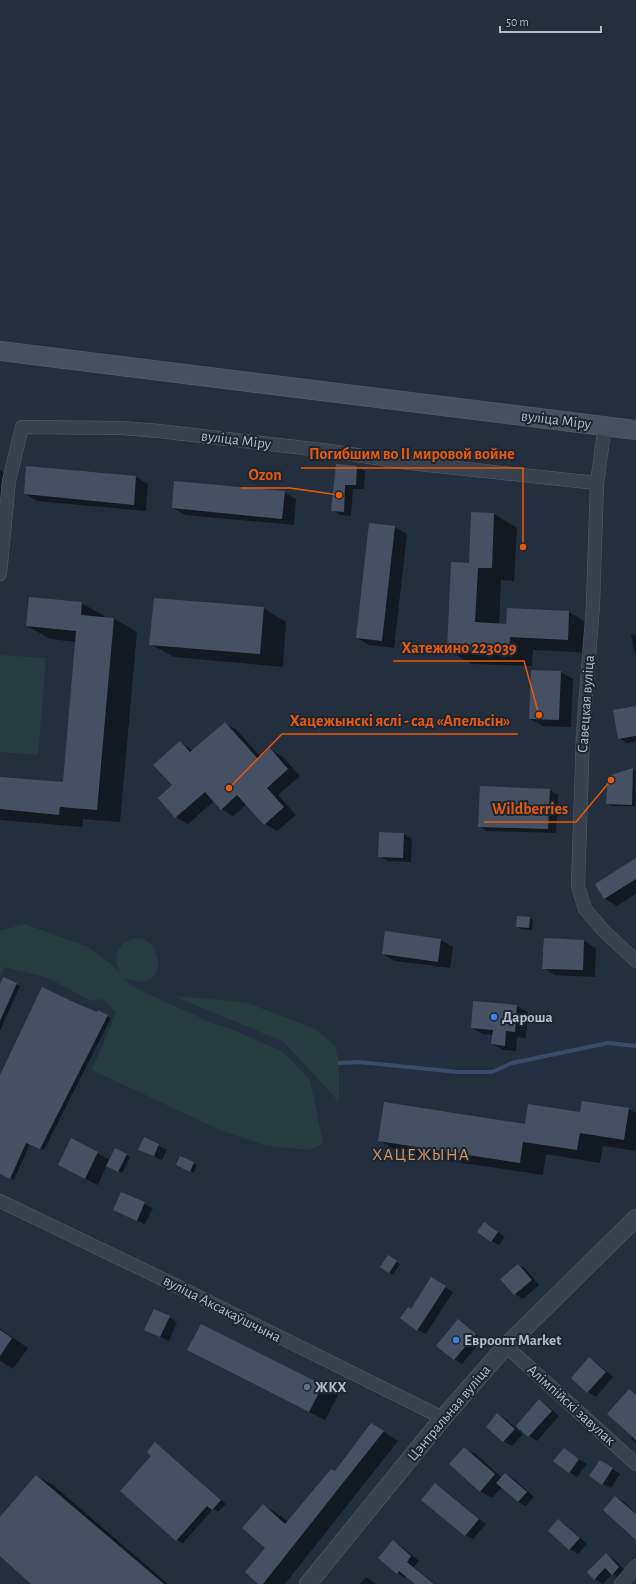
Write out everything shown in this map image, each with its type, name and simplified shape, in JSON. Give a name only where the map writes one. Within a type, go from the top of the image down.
[{"type":"main road","name":"вуліца Міру","points":[[0,351],[636,430]]},
{"type":"street","name":"Савецкая вуліца","points":[[605,426],[597,484],[593,605],[583,734],[578,886],[585,909],[604,931],[636,961]]},
{"type":"street","name":"вуліца Міру","points":[[0,574],[9,481],[22,427],[122,428],[159,431],[409,463],[597,484]]},
{"type":"street","name":"вуліца Аксакаўшчына","points":[[0,1201],[175,1285],[443,1418]]},
{"type":"street","name":"Цэнтральная вуліца","points":[[308,1584],[443,1418],[506,1346],[636,1218]]},
{"type":"street","name":"Алімпійскі завулак","points":[[506,1346],[636,1464]]},
{"type":"street","points":[[621,1584],[636,1566]]},
{"type":"green space","points":[[0,655],[46,658],[38,755],[0,752]]},
{"type":"green space","points":[[25,924],[88,947],[110,963],[119,972],[117,954],[123,944],[134,938],[143,939],[151,944],[156,952],[158,962],[157,971],[150,978],[139,982],[124,978],[130,984],[146,993],[212,1023],[236,1031],[283,1052],[310,1080],[323,1143],[310,1150],[267,1146],[222,1131],[92,1070],[116,1012],[102,999],[91,1001],[48,978],[5,967],[0,976],[0,931]]},
{"type":"green space","points":[[174,996],[245,1002],[313,1028],[335,1045],[339,1063],[339,1102],[284,1042]]},
{"type":"building","points":[[336,464],[357,466],[356,485],[345,485],[344,512],[331,511]]},
{"type":"building","points":[[26,466],[136,476],[134,505],[24,494]]},
{"type":"building","points":[[174,481],[285,491],[282,519],[172,508]]},
{"type":"building","points":[[471,512],[494,513],[492,568],[478,568],[475,622],[506,624],[507,608],[569,611],[568,640],[510,637],[509,654],[447,651],[451,562],[469,563]]},
{"type":"building","points":[[369,523],[395,526],[382,641],[356,638]]},
{"type":"building","points":[[29,597],[82,602],[81,615],[114,618],[97,810],[60,807],[59,815],[0,809],[0,777],[63,782],[76,631],[26,626]]},
{"type":"building","points":[[154,598],[264,607],[260,654],[149,645]]},
{"type":"building","points":[[531,670],[561,671],[559,720],[529,719]]},
{"type":"building","points":[[636,706],[636,736],[618,739],[613,710]]},
{"type":"building","points":[[225,722],[258,759],[270,748],[288,769],[267,788],[284,807],[264,825],[237,795],[221,810],[205,792],[175,818],[158,798],[172,785],[153,765],[180,741],[190,752]]},
{"type":"building","points":[[633,768],[632,805],[606,804],[608,776]]},
{"type":"building","points":[[480,786],[550,789],[548,829],[478,827]]},
{"type":"building","points":[[379,832],[404,833],[403,858],[378,857]]},
{"type":"building","points":[[636,858],[636,879],[604,899],[595,884]]},
{"type":"building","points":[[517,916],[530,917],[529,928],[516,927]]},
{"type":"building","points":[[385,931],[441,939],[438,962],[382,954]]},
{"type":"building","points":[[544,938],[584,940],[583,970],[542,969]]},
{"type":"building","points":[[3,977],[17,983],[0,1021],[0,984]]},
{"type":"building","points":[[42,987],[71,1001],[108,1015],[40,1149],[26,1143],[10,1179],[0,1174],[0,1075]]},
{"type":"building","name":"Дароша","points":[[473,1001],[517,1005],[515,1032],[506,1031],[505,1046],[491,1044],[493,1030],[471,1028]]},
{"type":"building","points":[[582,1101],[629,1108],[624,1140],[580,1133],[577,1150],[523,1142],[520,1163],[378,1141],[384,1102],[525,1124],[528,1104],[580,1112]]},
{"type":"building","points":[[144,1137],[159,1144],[154,1156],[138,1150]]},
{"type":"building","points":[[71,1138],[98,1152],[85,1179],[58,1165]]},
{"type":"building","points":[[115,1148],[127,1154],[118,1172],[106,1166]]},
{"type":"building","points":[[180,1156],[194,1162],[190,1172],[176,1165]]},
{"type":"building","points":[[121,1192],[145,1202],[137,1221],[113,1210]]},
{"type":"building","points":[[484,1222],[498,1232],[491,1242],[477,1232]]},
{"type":"building","points":[[388,1255],[397,1261],[389,1273],[380,1267]]},
{"type":"building","points":[[518,1264],[532,1280],[514,1295],[500,1279]]},
{"type":"building","points":[[431,1277],[446,1286],[417,1331],[400,1318],[408,1307],[411,1309]]},
{"type":"building","points":[[154,1309],[170,1316],[160,1337],[144,1330]]},
{"type":"building","name":"Евроопт Market","points":[[458,1319],[476,1334],[454,1360],[436,1346]]},
{"type":"building","points":[[201,1324],[323,1385],[309,1412],[187,1350]]},
{"type":"building","points":[[0,1330],[12,1338],[0,1356]]},
{"type":"building","points":[[589,1357],[606,1372],[587,1393],[571,1378]]},
{"type":"building","points":[[629,1389],[636,1395],[636,1440],[607,1414]]},
{"type":"building","points":[[539,1399],[552,1411],[528,1437],[516,1426]]},
{"type":"building","points":[[497,1413],[515,1429],[503,1442],[486,1427]]},
{"type":"building","points":[[371,1423],[384,1431],[263,1584],[258,1584],[245,1572],[265,1548],[242,1528],[263,1504],[285,1524],[331,1469],[335,1471]]},
{"type":"building","points":[[155,1442],[221,1500],[212,1510],[207,1506],[176,1541],[120,1491],[151,1456],[147,1452]]},
{"type":"building","points":[[464,1447],[495,1474],[480,1492],[449,1464]]},
{"type":"building","points":[[564,1448],[579,1459],[569,1473],[553,1461]]},
{"type":"building","points":[[600,1460],[613,1468],[602,1485],[589,1476]]},
{"type":"building","points":[[505,1473],[527,1492],[518,1502],[496,1483]]},
{"type":"building","points":[[36,1475],[164,1584],[31,1584],[0,1556],[0,1517]]},
{"type":"building","points":[[435,1483],[479,1519],[465,1536],[421,1500]]},
{"type":"building","points":[[615,1496],[636,1514],[636,1540],[603,1510]]},
{"type":"building","points":[[558,1519],[580,1538],[569,1550],[548,1531]]},
{"type":"building","points":[[393,1540],[411,1556],[407,1562],[434,1584],[415,1584],[399,1571],[397,1574],[378,1558]]},
{"type":"building","points":[[606,1553],[619,1567],[612,1575],[605,1568],[594,1580],[587,1572]]},
{"type":"waterway","points":[[339,1063],[359,1062],[458,1072],[492,1072],[512,1063],[608,1043],[636,1046]]},
{"type":"place","name":"Ozon","points":[[339,495]]},
{"type":"place","name":"Погибшим во II мировой войне","points":[[523,547]]},
{"type":"place","name":"Хатежино 223039","points":[[539,715]]},
{"type":"place","name":"Wildberries","points":[[611,780]]},
{"type":"place","name":"Хацежынскі яслі - сад «Апельсін»","points":[[229,788]]},
{"type":"place","name":"Дароша","points":[[494,1017]]},
{"type":"place","name":"Евроопт Market","points":[[456,1340]]},
{"type":"place","name":"ЖКХ","points":[[307,1387]]},
{"type":"district","name":"ХАЦЕЖЫНА","points":[[421,1154]]}]
